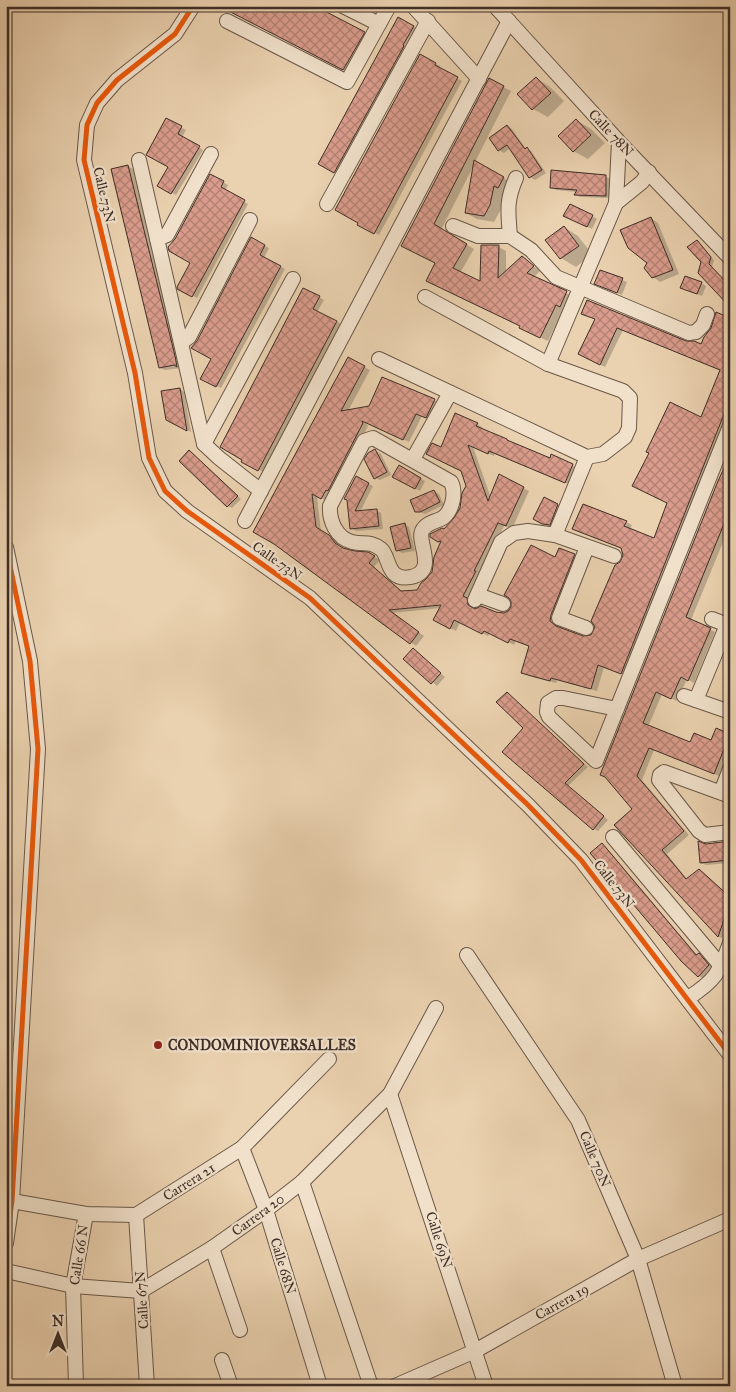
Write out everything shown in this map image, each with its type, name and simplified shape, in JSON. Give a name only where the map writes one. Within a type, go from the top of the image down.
[{"type":"street","name":"Calle 73N","points":[[193,6],[174,34],[116,80],[97,104],[87,125],[84,160],[135,373],[148,458],[165,491],[187,511],[310,598],[528,805],[581,860],[730,1055]]},
{"type":"street","points":[[343,6],[378,24]]},
{"type":"street","points":[[227,21],[347,82],[389,6]]},
{"type":"street","points":[[413,6],[479,78]]},
{"type":"street","name":"Calle 78N","points":[[495,6],[619,142],[730,258]]},
{"type":"street","points":[[327,204],[428,21]]},
{"type":"street","points":[[245,520],[509,21]]},
{"type":"street","points":[[548,364],[616,203],[619,142]]},
{"type":"street","points":[[157,240],[167,235],[211,154]]},
{"type":"street","points":[[139,160],[204,444],[218,458],[261,491]]},
{"type":"street","points":[[616,203],[642,182],[649,172]]},
{"type":"street","points":[[510,236],[509,194],[516,178]]},
{"type":"street","points":[[182,342],[189,337],[250,220]]},
{"type":"street","points":[[453,226],[478,236],[510,236],[531,250],[556,276],[689,333],[696,332],[703,325],[707,314]]},
{"type":"street","points":[[204,444],[293,279]]},
{"type":"street","points":[[379,359],[587,457],[603,454],[625,437],[629,428],[630,398],[624,391],[548,364],[424,297]]},
{"type":"street","points":[[413,459],[450,393]]},
{"type":"street","points":[[616,709],[556,698],[548,703],[547,712],[549,717],[596,761],[730,426]]},
{"type":"street","points":[[374,438],[413,459],[452,482],[454,498],[445,516],[426,525],[422,529],[421,535],[426,554],[424,565],[419,574],[409,577],[397,576],[388,566],[383,550],[370,542],[354,543],[346,540],[335,528],[330,517],[330,506],[364,441],[374,438]]},
{"type":"street","points":[[555,535],[587,457]]},
{"type":"street","points":[[503,604],[476,597],[500,542],[514,533],[528,531],[555,535],[614,556]]},
{"type":"street","points":[[6,547],[30,661],[38,749],[12,1201],[6,1243]]},
{"type":"street","points":[[586,628],[560,618],[587,547]]},
{"type":"street","points":[[712,619],[728,626],[690,698],[730,712]]},
{"type":"street","points":[[730,769],[725,794],[664,772],[660,775],[659,780],[698,831],[705,835],[730,832]]},
{"type":"street","points":[[613,837],[721,966]]},
{"type":"street","points":[[688,998],[705,987],[714,978],[730,943]]},
{"type":"street","name":"Calle 70N","points":[[467,956],[578,1120],[638,1259],[675,1386]]},
{"type":"street","name":"Carrera 20","points":[[141,1291],[212,1248],[302,1182],[390,1094],[436,1008]]},
{"type":"street","name":"Carrera 21","points":[[136,1215],[242,1148],[328,1059]]},
{"type":"street","name":"Calle 69N","points":[[390,1094],[486,1386]]},
{"type":"street","name":"Calle 68N","points":[[242,1148],[266,1210],[320,1386]]},
{"type":"street","points":[[302,1182],[371,1386]]},
{"type":"street","points":[[12,1201],[86,1214],[136,1215]]},
{"type":"street","name":"Calle 66 N","points":[[76,1386],[73,1286],[86,1214]]},
{"type":"street","name":"Calle 67N","points":[[136,1215],[147,1386]]},
{"type":"street","name":"Carrera 19","points":[[395,1386],[475,1350],[638,1259],[730,1219]]},
{"type":"street","points":[[212,1248],[240,1330]]},
{"type":"street","points":[[6,1272],[73,1286],[141,1291]]},
{"type":"street","points":[[222,1360],[230,1386]]},
{"type":"building","points":[[219,6],[315,6],[365,32],[343,70]]},
{"type":"building","points":[[398,17],[414,26],[334,173],[318,164]]},
{"type":"building","points":[[420,54],[436,63],[435,65],[458,77],[374,234],[335,210]]},
{"type":"building","points":[[536,77],[551,93],[532,110],[517,94]]},
{"type":"building","points":[[489,78],[504,86],[434,224],[467,244],[453,268],[480,281],[481,245],[499,245],[498,278],[522,256],[534,266],[527,273],[567,291],[560,307],[556,305],[540,338],[519,328],[520,326],[426,281],[435,263],[401,246]]},
{"type":"building","points":[[166,118],[182,126],[178,134],[200,146],[171,194],[157,186],[168,167],[146,155]]},
{"type":"building","points":[[576,119],[591,135],[573,152],[558,136]]},
{"type":"building","points":[[507,125],[525,149],[527,147],[542,170],[529,178],[507,145],[498,151],[489,138]]},
{"type":"building","points":[[474,160],[504,177],[498,188],[494,186],[490,205],[484,216],[465,213]]},
{"type":"building","points":[[128,165],[177,367],[174,365],[159,368],[111,169]]},
{"type":"building","points":[[551,170],[606,175],[606,196],[574,195],[577,190],[550,188]]},
{"type":"building","points":[[210,174],[224,181],[221,187],[245,200],[192,297],[177,289],[190,263],[169,251],[168,247],[175,239]]},
{"type":"building","points":[[570,204],[593,215],[587,227],[563,216]]},
{"type":"building","points":[[651,217],[673,270],[652,278],[644,268],[647,263],[628,248],[620,230]]},
{"type":"building","points":[[564,226],[579,246],[560,259],[545,240]]},
{"type":"building","points":[[251,237],[265,245],[260,255],[281,266],[216,387],[200,379],[211,359],[191,348],[197,341]]},
{"type":"building","points":[[697,240],[711,257],[709,264],[730,286],[730,307],[698,273],[701,262],[687,247]]},
{"type":"building","points":[[600,270],[623,278],[617,293],[594,284]]},
{"type":"building","points":[[685,276],[702,282],[697,294],[680,288]]},
{"type":"building","points":[[303,288],[320,296],[313,309],[337,321],[258,471],[220,447]]},
{"type":"building","points":[[587,300],[686,341],[694,341],[701,344],[711,328],[716,312],[730,318],[730,399],[621,674],[598,665],[591,689],[551,678],[550,681],[521,673],[529,646],[510,639],[508,643],[484,631],[482,634],[454,620],[450,629],[433,620],[441,605],[389,610],[419,632],[410,644],[274,544],[253,532],[348,357],[365,366],[341,411],[369,406],[382,377],[435,399],[426,418],[416,414],[403,440],[362,421],[363,423],[328,491],[326,490],[321,499],[312,494],[316,527],[329,535],[335,543],[343,548],[368,552],[375,556],[369,563],[401,591],[417,590],[432,572],[434,557],[441,541],[438,542],[430,537],[430,534],[442,528],[444,529],[454,518],[460,508],[462,493],[466,486],[461,471],[426,454],[432,443],[441,447],[455,413],[478,423],[476,426],[507,440],[550,458],[551,454],[573,464],[565,483],[489,451],[488,454],[468,445],[488,501],[499,474],[524,487],[506,526],[498,523],[474,571],[476,571],[463,596],[467,598],[468,605],[475,609],[481,606],[496,612],[504,613],[508,611],[511,607],[511,602],[504,595],[531,545],[555,557],[559,548],[575,554],[550,621],[556,626],[583,636],[591,635],[595,627],[591,621],[615,565],[620,562],[623,555],[621,548],[572,529],[583,504],[627,521],[624,526],[654,538],[667,503],[632,486],[649,453],[646,452],[670,402],[701,417],[720,370],[617,328],[600,365],[578,354],[595,319],[581,314]]},
{"type":"building","points":[[180,388],[187,431],[166,420],[161,391]]},
{"type":"building","points":[[375,449],[387,472],[374,479],[364,459],[368,453]]},
{"type":"building","points":[[189,450],[238,496],[227,507],[179,461]]},
{"type":"building","points":[[730,455],[730,509],[686,617],[711,628],[688,681],[681,677],[671,699],[656,692],[643,723],[690,742],[694,733],[711,740],[716,728],[730,734],[714,774],[649,748],[637,776],[684,831],[662,850],[686,879],[699,869],[730,897],[718,937],[614,825],[632,809],[605,777],[600,775]]},
{"type":"building","points":[[399,465],[421,478],[415,489],[392,477]]},
{"type":"building","points":[[356,476],[369,483],[355,511],[377,509],[379,526],[350,529],[347,500],[344,499]]},
{"type":"building","points":[[434,490],[440,502],[420,512],[415,512],[410,500]]},
{"type":"building","points":[[544,497],[558,504],[550,525],[542,524],[533,519]]},
{"type":"building","points":[[405,523],[411,548],[396,551],[390,527]]},
{"type":"building","points":[[413,648],[441,673],[431,684],[403,659]]},
{"type":"building","points":[[507,692],[584,764],[565,783],[604,816],[593,830],[502,752],[523,728],[496,702]]},
{"type":"building","points":[[698,841],[706,844],[730,841],[730,860],[700,863]]},
{"type":"building","points":[[602,843],[696,955],[699,953],[709,965],[698,977],[681,961],[590,853]]},
{"type":"cycle path","points":[[193,6],[175,34],[117,80],[97,103],[87,125],[84,160],[135,373],[149,458],[165,491],[187,511],[310,598],[528,805],[581,860],[730,1055]]},
{"type":"cycle path","points":[[6,547],[30,661],[38,749],[12,1201],[6,1243]]},
{"type":"place","name":"CONDOMINIOVERSALLES","points":[[158,1045]]}]
